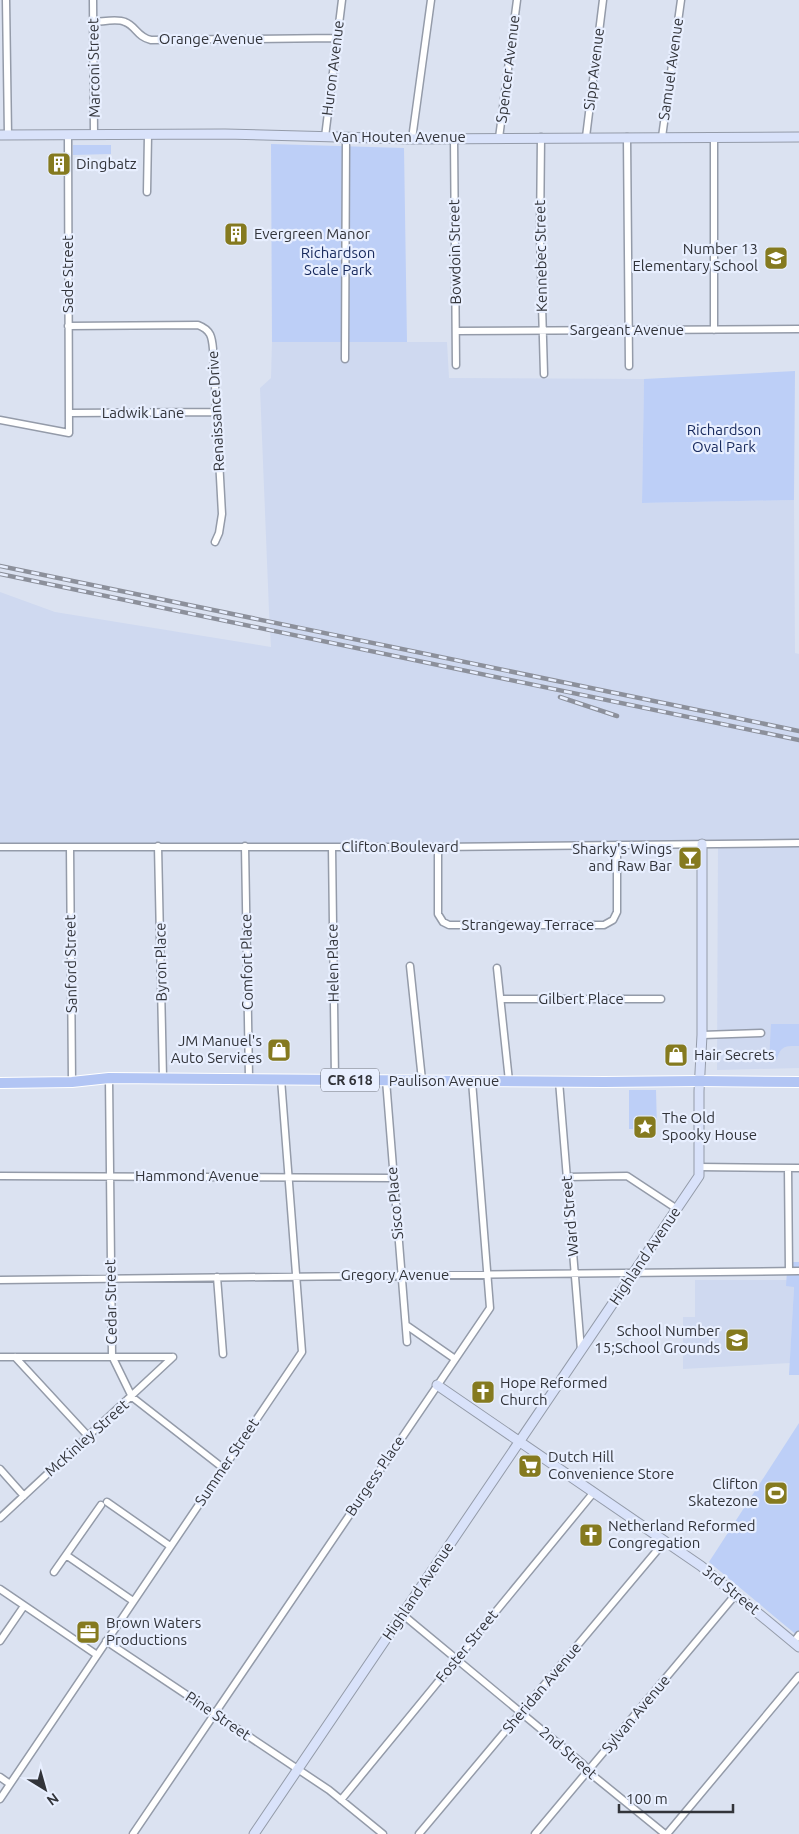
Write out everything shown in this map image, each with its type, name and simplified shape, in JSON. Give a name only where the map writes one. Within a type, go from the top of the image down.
[{"type":"main road","name":"Paulison Avenue","points":[[2,1086],[109,1078],[799,1082]]},
{"type":"street","points":[[4,135],[6,0]]},
{"type":"street","name":"Marconi Street","points":[[93,0],[94,135]]},
{"type":"street","name":"Huron Avenue","points":[[325,137],[342,0]]},
{"type":"street","points":[[412,139],[431,0]]},
{"type":"street","name":"Spencer Avenue","points":[[499,138],[517,0]]},
{"type":"street","name":"Sipp Avenue","points":[[586,137],[603,0]]},
{"type":"street","name":"Samuel Avenue","points":[[662,137],[681,0]]},
{"type":"street","name":"Orange Avenue","points":[[93,22],[121,20],[126,22],[141,37],[151,40],[337,38]]},
{"type":"street","name":"Van Houten Avenue","points":[[4,135],[225,134],[412,139],[799,137]]},
{"type":"street","name":"Sade Street","points":[[0,420],[69,433],[68,135]]},
{"type":"street","points":[[148,135],[148,192]]},
{"type":"street","name":"Kennebec Street","points":[[541,137],[540,235],[544,374]]},
{"type":"street","points":[[627,137],[629,366]]},
{"type":"street","points":[[714,137],[714,330]]},
{"type":"street","points":[[345,359],[346,138]]},
{"type":"street","name":"Bowdoin Street","points":[[454,138],[456,365]]},
{"type":"street","name":"Renaissance Drive","points":[[68,326],[198,326],[209,331],[212,338],[222,514],[219,533],[215,542]]},
{"type":"street","name":"Sargeant Avenue","points":[[456,331],[799,329]]},
{"type":"street","name":"Ladwik Lane","points":[[70,413],[217,412]]},
{"type":"street","name":"Highland Avenue","points":[[254,1834],[699,1176],[699,1081],[702,1035],[702,844]]},
{"type":"street","name":"Clifton Boulevard","points":[[0,847],[438,847],[799,844]]},
{"type":"street","name":"Strangeway Terrace","points":[[438,847],[438,914],[442,922],[449,925],[604,925],[613,920],[617,912],[617,845]]},
{"type":"street","name":"Byron Place","points":[[158,846],[164,1078]]},
{"type":"street","name":"Comfort Place","points":[[245,846],[249,1078]]},
{"type":"street","name":"Sanford Street","points":[[70,847],[72,1082]]},
{"type":"street","name":"Helen Place","points":[[332,847],[335,1080]]},
{"type":"street","points":[[410,966],[422,1080]]},
{"type":"street","points":[[497,968],[509,1081]]},
{"type":"street","name":"Gilbert Place","points":[[500,999],[662,1000]]},
{"type":"street","points":[[702,1035],[761,1033]]},
{"type":"street","name":"Cedar Street","points":[[109,1078],[112,1356],[132,1397],[223,1468]]},
{"type":"street","name":"Summer Street","points":[[0,1799],[302,1352],[281,1079]]},
{"type":"street","name":"Sisco Place","points":[[386,1080],[407,1342]]},
{"type":"street","name":"Burgess Place","points":[[133,1834],[490,1308],[472,1081]]},
{"type":"street","name":"Ward Street","points":[[559,1081],[581,1350]]},
{"type":"street","points":[[699,1167],[799,1168]]},
{"type":"street","points":[[788,1168],[789,1271]]},
{"type":"street","name":"Hammond Avenue","points":[[0,1176],[393,1178]]},
{"type":"street","points":[[567,1177],[627,1176],[677,1209]]},
{"type":"street","name":"Gregory Avenue","points":[[0,1280],[296,1275],[799,1271]]},
{"type":"street","points":[[216,1277],[223,1354]]},
{"type":"street","points":[[406,1325],[455,1359]]},
{"type":"street","points":[[0,1357],[112,1356]]},
{"type":"street","name":"McKinley Street","points":[[0,1518],[173,1358],[112,1356]]},
{"type":"street","points":[[15,1357],[88,1436]]},
{"type":"street","name":"3rd Street","points":[[437,1385],[701,1566],[797,1642]]},
{"type":"street","points":[[0,1469],[24,1496]]},
{"type":"street","name":"Foster Street","points":[[341,1800],[594,1492]]},
{"type":"street","points":[[54,1572],[104,1503],[170,1546]]},
{"type":"street","name":"Sheridan Avenue","points":[[419,1834],[665,1542]]},
{"type":"street","points":[[66,1555],[133,1601]]},
{"type":"street","points":[[0,1589],[97,1655]]},
{"type":"street","name":"Sylvan Avenue","points":[[535,1834],[736,1594]]},
{"type":"street","points":[[0,1641],[24,1606]]},
{"type":"street","name":"2nd Street","points":[[402,1614],[522,1713],[596,1778],[666,1834]]},
{"type":"street","name":"Pine Street","points":[[106,1641],[329,1790],[383,1834]]},
{"type":"street","points":[[666,1834],[799,1676]]},
{"type":"street","points":[[0,1777],[10,1784]]},
{"type":"shaded area","points":[[272,342],[447,342],[449,378],[644,379],[642,503],[794,500],[795,653],[799,654],[799,1068],[717,1070],[718,842],[0,847],[0,592],[55,612],[271,647],[260,388],[271,378]]},
{"type":"shaded area","name":"School Number 15;School Grounds","points":[[695,1280],[787,1280],[787,1286],[794,1286],[790,1363],[683,1369],[683,1317],[695,1317]]},
{"type":"green space","name":"Richardson Scale Park","points":[[271,144],[404,148],[407,342],[272,342]]},
{"type":"green space","points":[[73,145],[111,145],[111,154],[73,155]]},
{"type":"green space","name":"Richardson Oval Park","points":[[795,371],[794,500],[642,503],[644,379]]},
{"type":"green space","points":[[771,1024],[799,1024],[799,1046],[785,1047],[780,1051],[777,1059],[769,1063]]},
{"type":"green space","points":[[629,1090],[656,1090],[657,1129],[629,1129]]},
{"type":"green space","points":[[789,1262],[799,1262],[799,1375],[789,1375],[794,1287],[786,1286]]},
{"type":"green space","name":"Clifton Skatezone","points":[[799,1423],[799,1637],[709,1562]]},
{"type":"railway","points":[[0,566],[799,731]]},
{"type":"railway","points":[[0,574],[799,740]]},
{"type":"railway","points":[[560,697],[617,716]]},
{"type":"place","name":"Dingbatz","points":[[59,164]]},
{"type":"place","name":"Evergreen Manor","points":[[236,234]]},
{"type":"place","name":"Number 13 Elementary School","points":[[776,258]]},
{"type":"place","name":"Sharky's Wings and Raw Bar","points":[[690,858]]},
{"type":"place","name":"JM Manuel's Auto Services","points":[[279,1050]]},
{"type":"place","name":"Hair Secrets","points":[[676,1055]]},
{"type":"place","name":"The Old Spooky House","points":[[645,1127]]},
{"type":"place","name":"School Number 15;School Grounds","points":[[737,1340]]},
{"type":"place","name":"Hope Reformed Church","points":[[483,1392]]},
{"type":"place","name":"Dutch Hill Convenience Store","points":[[530,1466]]},
{"type":"place","name":"Clifton Skatezone","points":[[776,1493]]},
{"type":"place","name":"Netherland Reformed Congregation","points":[[591,1535]]},
{"type":"place","name":"Brown Waters Productions","points":[[88,1632]]}]
